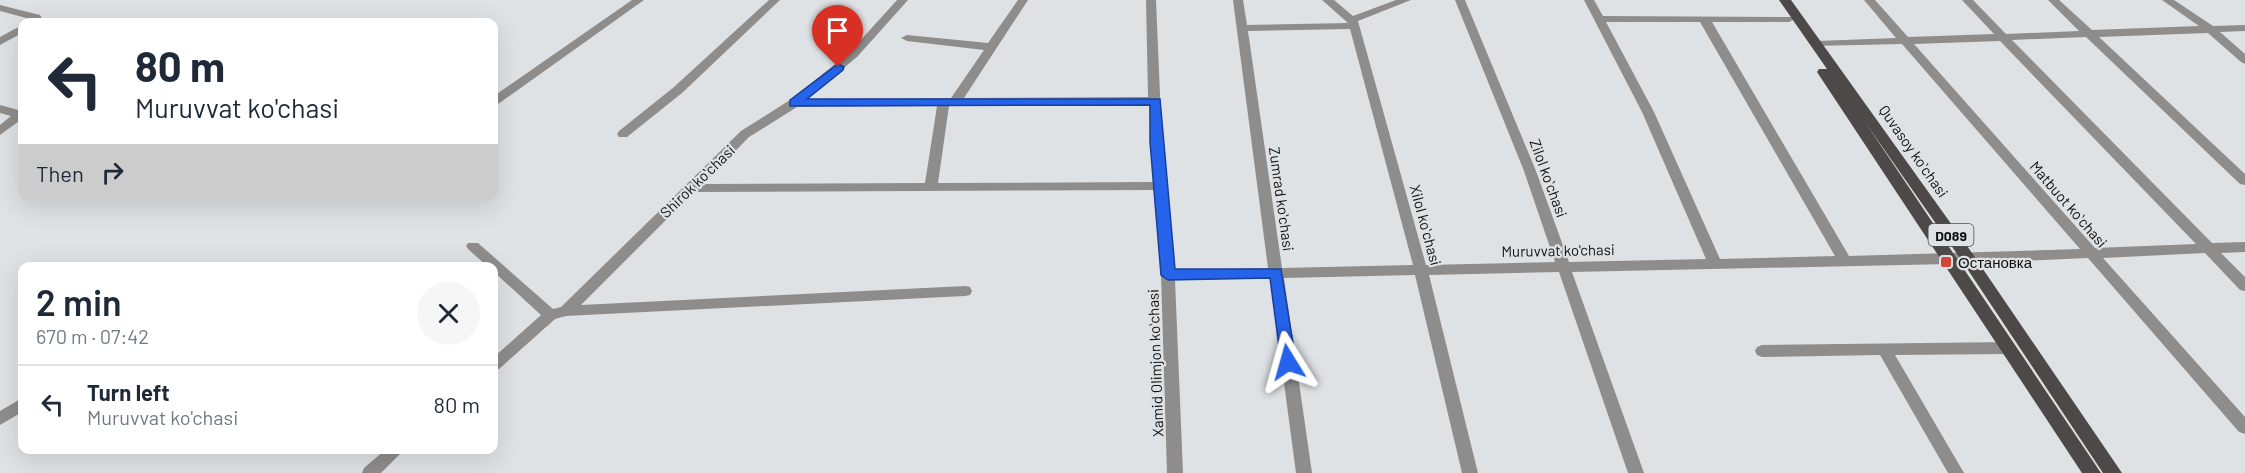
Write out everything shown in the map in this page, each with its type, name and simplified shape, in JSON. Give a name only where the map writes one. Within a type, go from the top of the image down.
[{"type":"main road","name":"Quvasoy koʻchasi","points":[[1776,0],[1817,44],[1967,257],[2113,473]]},
{"type":"main road","name":"Quvasoy koʻchasi","points":[[1786,11],[2092,473]]},
{"type":"street","points":[[498,98],[639,0]]},
{"type":"street","points":[[623,134],[678,90],[774,0]]},
{"type":"street","name":"Shirok koʻchasi","points":[[566,311],[745,134],[794,103],[853,55],[903,0]]},
{"type":"street","points":[[931,188],[950,102],[992,47],[1023,0]]},
{"type":"street","name":"Xamid Olimjon koʻchasi","points":[[1151,0],[1160,186],[1168,275],[1175,473]]},
{"type":"street","name":"Zumrad koʻchasi","points":[[1238,0],[1304,473]]},
{"type":"street","points":[[1327,0],[1354,23]]},
{"type":"street","points":[[1242,27],[1354,23],[1406,0]]},
{"type":"street","name":"Zilol koʻchasi","points":[[1460,0],[1530,171],[1636,473]]},
{"type":"street","points":[[1589,0],[1648,112],[1715,263]]},
{"type":"street","name":"Matbuot koʻchasi","points":[[1869,0],[2245,428]]},
{"type":"street","points":[[1967,0],[2245,286]]},
{"type":"street","points":[[2053,0],[2245,181]]},
{"type":"street","points":[[2167,0],[2210,29],[2245,60]]},
{"type":"street","points":[[0,8],[36,18]]},
{"type":"street","points":[[1601,20],[1704,19],[1786,11]]},
{"type":"street","points":[[1704,19],[1844,260]]},
{"type":"street","name":"Xilol koʻchasi","points":[[1354,23],[1421,270],[1470,473]]},
{"type":"street","points":[[1817,44],[2245,28]]},
{"type":"street","points":[[0,42],[18,31]]},
{"type":"street","points":[[907,38],[992,47]]},
{"type":"street","points":[[794,103],[1156,101]]},
{"type":"street","points":[[0,109],[18,113]]},
{"type":"street","points":[[0,131],[18,116]]},
{"type":"street","points":[[689,188],[1160,186]]},
{"type":"street","points":[[473,246],[491,262]]},
{"type":"street","points":[[1967,257],[2245,247]]},
{"type":"street","name":"Muruvvat ko'chasi","points":[[1168,275],[1967,257]]},
{"type":"street","points":[[498,268],[550,315]]},
{"type":"street","points":[[498,361],[550,315],[566,311],[964,291]]},
{"type":"street","points":[[1762,351],[2009,348]]},
{"type":"street","points":[[1885,351],[1956,473]]},
{"type":"street","points":[[0,419],[18,407]]},
{"type":"street","points":[[370,473],[391,454]]},
{"type":"place","name":"Остановка","points":[[1946,262]]},
{"type":"route","points":[[838,67],[794,103],[1156,101],[1156,142],[1168,275],[1276,273],[1288,362]]}]
